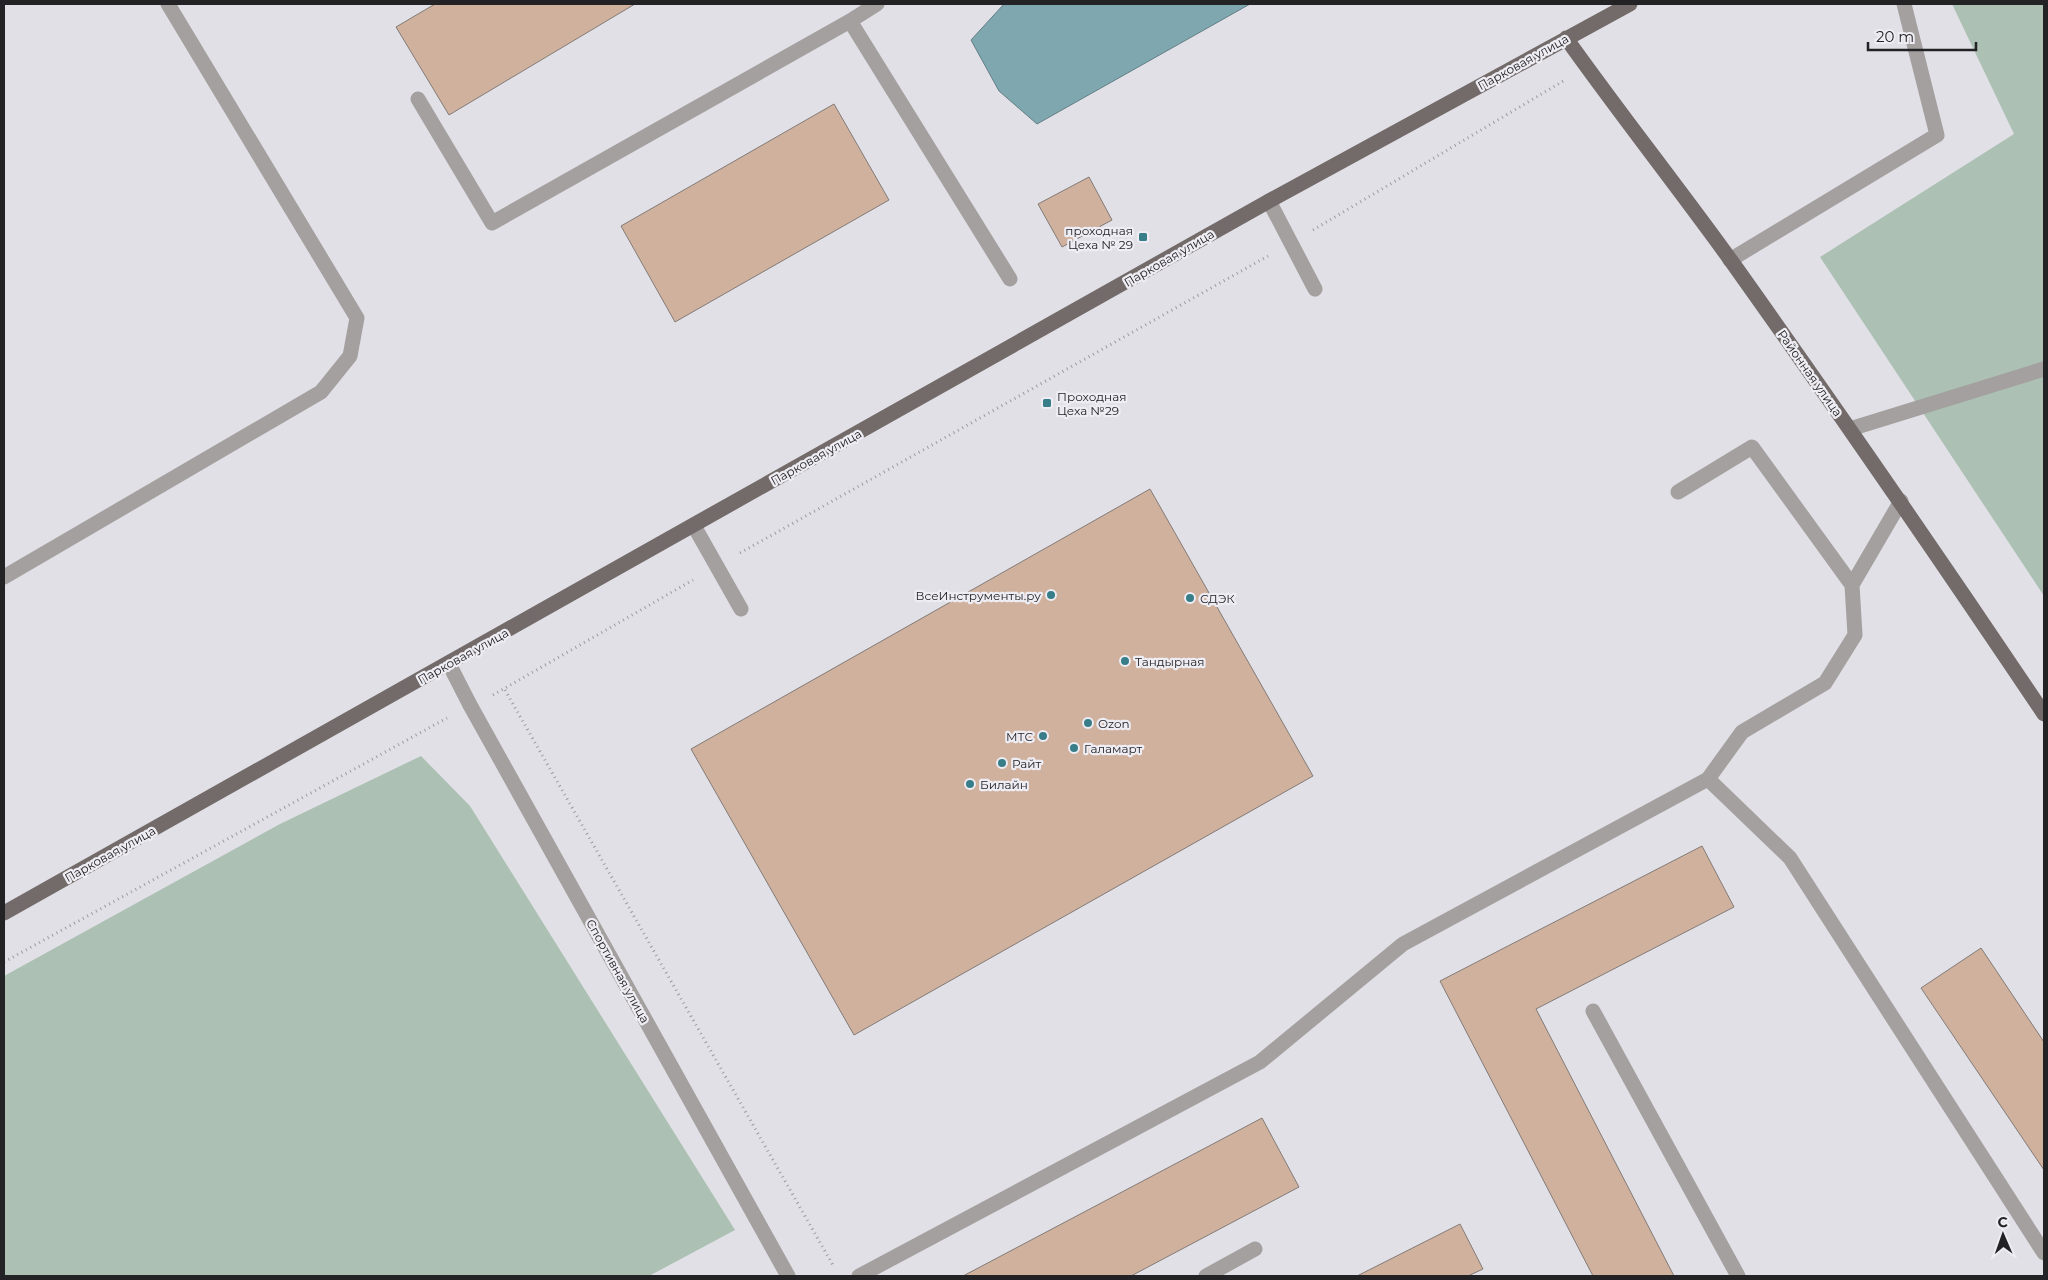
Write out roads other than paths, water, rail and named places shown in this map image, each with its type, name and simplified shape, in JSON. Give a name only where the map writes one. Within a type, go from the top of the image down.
[{"type":"main road","name":"Парковая улица","points":[[4,913],[1269,201],[1630,4]]},
{"type":"main road","name":"Районная улица","points":[[1566,38],[1730,260],[1901,501],[2044,714]]},
{"type":"street","points":[[4,577],[321,392],[350,356],[357,318],[168,4]]},
{"type":"street","points":[[418,99],[492,224],[877,4]]},
{"type":"street","points":[[1730,260],[1937,135],[1904,4]]},
{"type":"street","points":[[850,21],[1010,279]]},
{"type":"street","points":[[1269,201],[1315,289]]},
{"type":"street","points":[[1850,429],[2044,369]]},
{"type":"street","points":[[859,1276],[1260,1062],[1403,944],[1708,779],[1742,732],[1825,683],[1855,635],[1852,586],[1752,447],[1678,492]]},
{"type":"street","points":[[1852,586],[1901,501]]},
{"type":"street","points":[[694,526],[741,609]]},
{"type":"street","name":"Спортивная улица","points":[[449,664],[788,1276]]},
{"type":"street","points":[[1708,779],[1790,858],[2044,1253]]},
{"type":"street","points":[[1593,1011],[1738,1276]]},
{"type":"street","points":[[1206,1276],[1255,1250]]},
{"type":"water","points":[[1004,4],[1250,4],[1037,124],[999,91],[971,40]]},
{"type":"place","name":"проходная Цеха № 29","points":[[1143,237]]},
{"type":"place","name":"Проходная Цеха №29","points":[[1047,403]]},
{"type":"place","name":"ВсеИнструменты.ру","points":[[1051,595]]},
{"type":"place","name":"СДЭК","points":[[1190,598]]},
{"type":"place","name":"Тандырная","points":[[1125,661]]},
{"type":"place","name":"Ozon","points":[[1088,723]]},
{"type":"place","name":"МТС","points":[[1043,736]]},
{"type":"place","name":"Галамарт","points":[[1074,748]]},
{"type":"place","name":"Райт","points":[[1002,763]]},
{"type":"place","name":"Билайн","points":[[970,784]]}]
